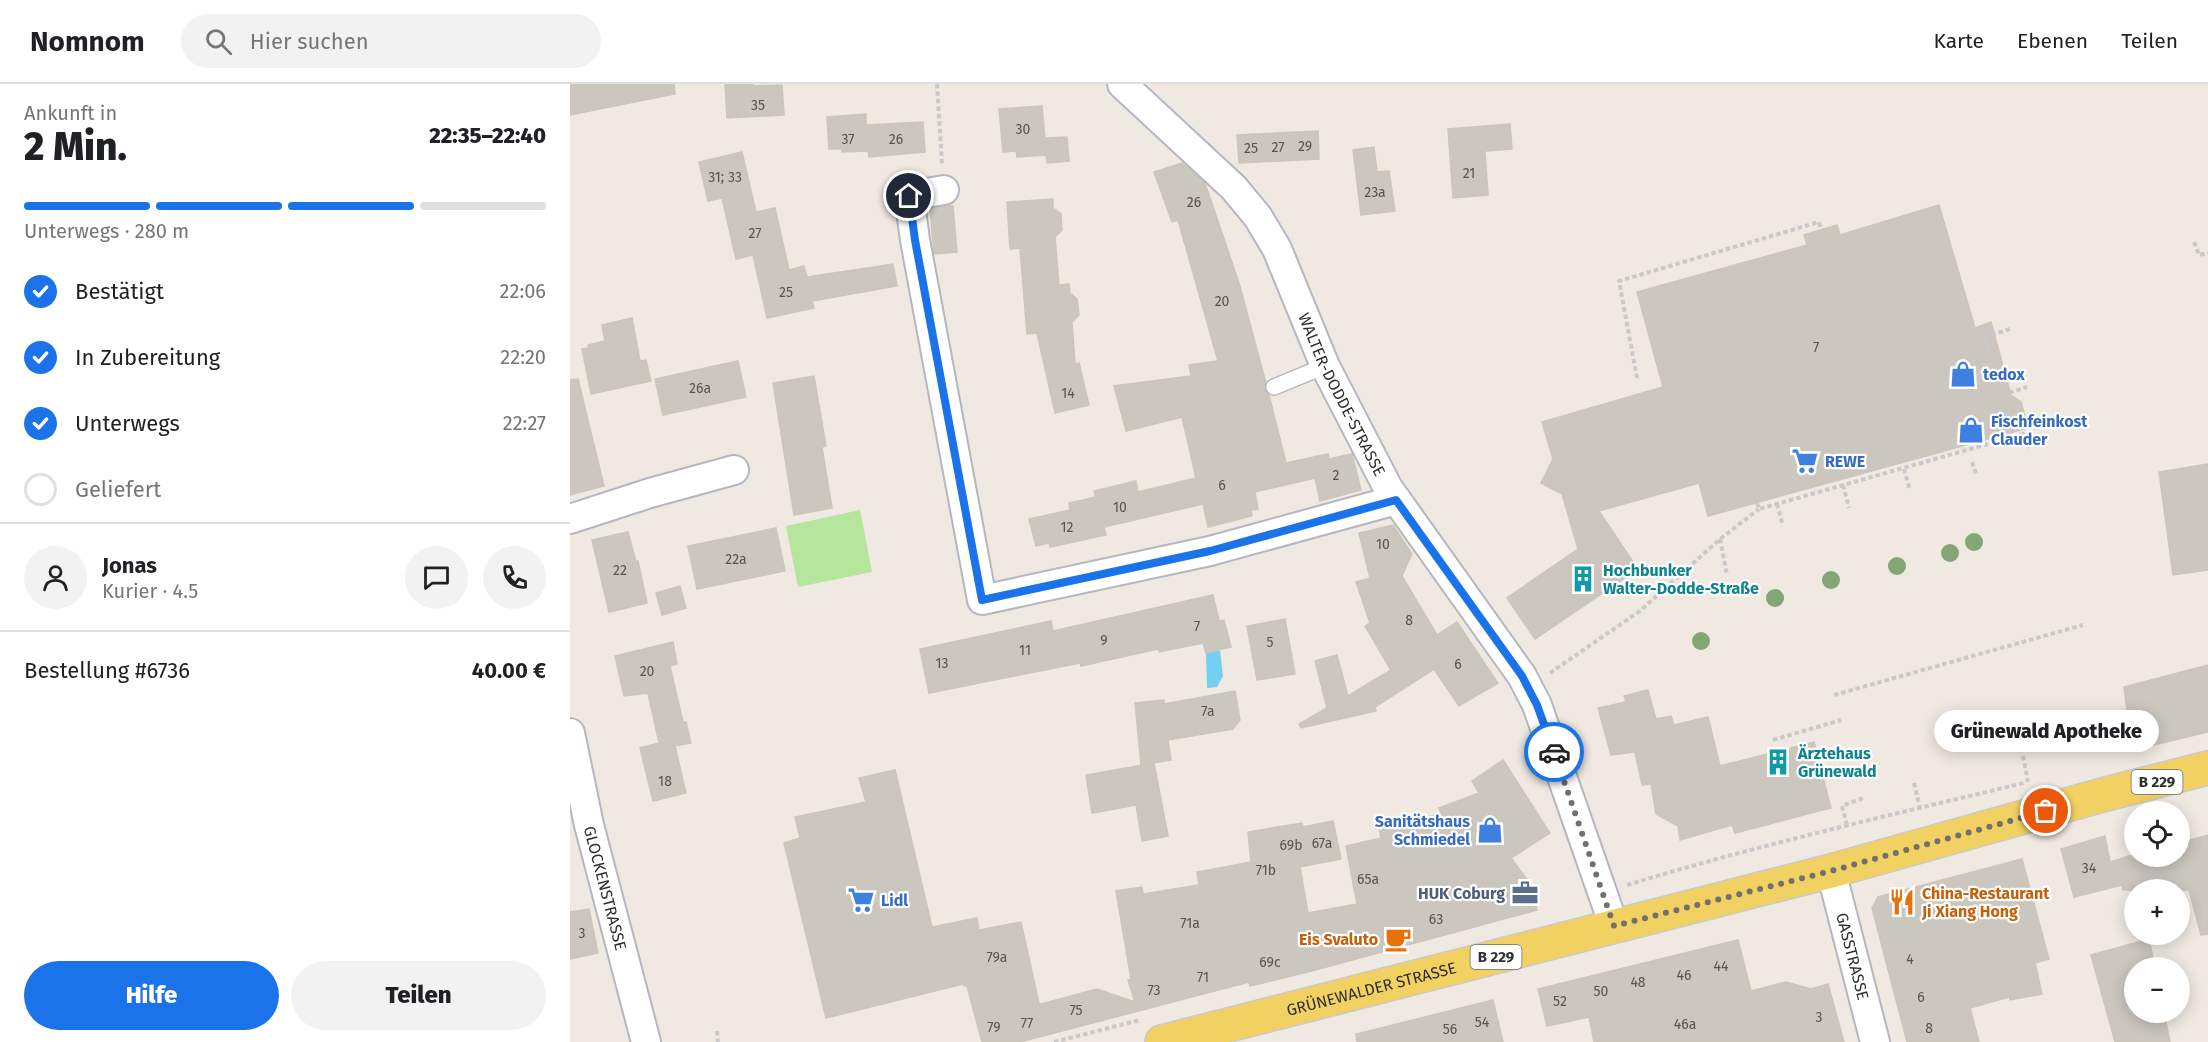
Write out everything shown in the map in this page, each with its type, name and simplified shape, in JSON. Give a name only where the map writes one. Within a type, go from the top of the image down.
[{"type":"main road","name":"GRÜNEWALDER STRASSE","points":[[1162,1042],[1831,871],[2106,794],[2208,768]]},
{"type":"street","name":"WALTER-DODDE-STRASSE","points":[[1122,84],[1234,188],[1258,218],[1277,249],[1325,366],[1396,500],[1522,676],[1537,705],[1614,926]]},
{"type":"street","points":[[944,190],[909,196],[915,240],[982,600],[1210,551],[1396,500]]},
{"type":"street","points":[[570,519],[650,493],[734,470]]},
{"type":"street","name":"GLOCKENSTRASSE","points":[[570,733],[589,825],[646,1042]]},
{"type":"street","name":"GASSTRASSE","points":[[1831,871],[1875,1042]]},
{"type":"lane","points":[[1274,387],[1325,366]]},
{"type":"path","points":[[938,84],[942,155]]},
{"type":"path","points":[[1637,378],[1619,281],[1819,222],[1821,230]]},
{"type":"path","points":[[2194,242],[2199,255],[2208,253]]},
{"type":"path","points":[[2010,329],[1985,337],[2013,438]]},
{"type":"path","points":[[1985,366],[1993,363]]},
{"type":"path","points":[[2002,395],[2027,387]]},
{"type":"path","points":[[1528,688],[1640,611],[1720,539],[1759,509],[2024,434],[2029,448]]},
{"type":"path","points":[[1920,458],[1922,464]]},
{"type":"path","points":[[1972,462],[1976,474]]},
{"type":"path","points":[[1904,469],[1910,491]]},
{"type":"path","points":[[1843,485],[1849,508]]},
{"type":"path","points":[[1757,503],[1759,509]]},
{"type":"path","points":[[1777,504],[1783,526]]},
{"type":"path","points":[[1720,539],[1727,575]]},
{"type":"path","points":[[1834,695],[2083,626]]},
{"type":"path","points":[[1773,740],[1841,720]]},
{"type":"path","points":[[2023,756],[2028,782]]},
{"type":"path","points":[[1684,868],[1847,825],[2039,780]]},
{"type":"path","points":[[1914,783],[1920,808]]},
{"type":"path","points":[[1847,825],[1842,806],[1863,798]]},
{"type":"path","points":[[717,1031],[718,1042]]},
{"type":"green space","points":[[860,510],[872,572],[798,587],[786,526]]},
{"type":"water","points":[[1220,650],[1223,676],[1217,687],[1207,688],[1206,653]]},
{"type":"building","points":[[570,84],[674,84],[675,94],[570,115]]},
{"type":"building","points":[[725,84],[782,85],[784,115],[727,118]]},
{"type":"building","points":[[1042,106],[1045,138],[1067,137],[1069,161],[1047,163],[1046,155],[1017,157],[1016,151],[1003,152],[999,109]]},
{"type":"building","points":[[866,114],[866,125],[923,122],[925,152],[869,157],[868,151],[842,152],[842,149],[829,149],[827,117]]},
{"type":"building","points":[[1510,124],[1512,149],[1485,151],[1488,195],[1453,198],[1448,129]]},
{"type":"building","points":[[1318,131],[1319,159],[1239,163],[1237,135]]},
{"type":"building","points":[[1374,147],[1377,172],[1389,171],[1395,211],[1361,215],[1353,150]]},
{"type":"building","points":[[742,152],[756,212],[775,208],[789,270],[804,266],[807,277],[893,264],[897,286],[812,301],[814,308],[767,318],[753,255],[736,259],[722,198],[708,201],[699,162]]},
{"type":"building","points":[[1182,163],[1205,183],[1239,283],[1266,383],[1265,390],[1269,395],[1286,463],[1328,454],[1329,459],[1352,454],[1361,490],[1320,501],[1315,478],[1255,492],[1258,509],[1251,510],[1252,516],[1208,527],[1203,504],[1104,527],[1106,535],[1050,547],[1049,543],[1036,546],[1029,519],[1070,510],[1069,503],[1096,497],[1094,491],[1136,481],[1138,492],[1196,478],[1182,417],[1126,431],[1114,386],[1191,376],[1189,365],[1218,361],[1178,220],[1172,222],[1154,172]]},
{"type":"building","points":[[1053,199],[1053,208],[1061,214],[1062,230],[1055,237],[1059,285],[1069,284],[1070,293],[1077,299],[1079,315],[1072,322],[1075,364],[1079,363],[1089,405],[1055,413],[1037,333],[1027,334],[1020,248],[1010,249],[1007,202]]},
{"type":"building","points":[[1939,205],[1975,328],[1991,322],[2011,395],[2021,402],[2028,428],[1708,516],[1699,483],[1599,511],[1638,569],[1535,639],[1507,598],[1578,549],[1562,494],[1541,483],[1553,459],[1542,422],[1663,387],[1637,292],[1807,245],[1804,235],[1837,225],[1840,235]]},
{"type":"building","points":[[953,206],[957,252],[934,254],[930,209]]},
{"type":"building","points":[[632,318],[640,361],[646,360],[651,381],[591,394],[582,349],[589,348],[588,345],[605,341],[602,325]]},
{"type":"building","points":[[738,361],[746,397],[663,415],[655,379]]},
{"type":"building","points":[[814,376],[826,446],[822,447],[832,508],[794,515],[773,383]]},
{"type":"building","points":[[578,379],[604,486],[570,495],[570,380]]},
{"type":"building","points":[[2208,464],[2208,570],[2173,575],[2159,472]]},
{"type":"building","points":[[1393,525],[1412,554],[1402,576],[1437,635],[1457,622],[1498,683],[1459,706],[1434,669],[1375,707],[1376,711],[1301,728],[1299,724],[1327,708],[1315,661],[1337,655],[1348,696],[1391,670],[1365,626],[1370,623],[1356,582],[1370,578],[1359,533]]},
{"type":"building","points":[[776,528],[785,571],[697,589],[688,546]]},
{"type":"building","points":[[628,532],[636,562],[638,561],[647,603],[609,612],[592,540]]},
{"type":"building","points":[[680,586],[686,608],[662,615],[656,593]]},
{"type":"building","points":[[1213,595],[1219,621],[1224,620],[1231,647],[1206,653],[1203,643],[1159,652],[1158,649],[1081,666],[1080,663],[929,693],[920,649],[1051,621],[1053,631]]},
{"type":"building","points":[[1285,619],[1295,674],[1257,680],[1247,626]]},
{"type":"building","points":[[673,642],[677,664],[670,666],[683,722],[686,722],[691,743],[675,746],[686,793],[653,801],[640,748],[659,743],[648,693],[624,696],[615,656]]},
{"type":"building","points":[[2208,665],[2208,732],[2132,750],[2124,687]]},
{"type":"building","name":"Ärztehaus Grünewald","points":[[1648,690],[1656,719],[1671,716],[1674,725],[1708,717],[1720,766],[1814,742],[1831,808],[1735,833],[1732,825],[1680,840],[1678,826],[1656,814],[1651,784],[1642,785],[1635,752],[1611,755],[1598,708],[1626,702],[1624,696]]},
{"type":"building","points":[[1235,691],[1240,720],[1233,729],[1168,740],[1171,760],[1141,765],[1135,703],[1164,700],[1164,704]]},
{"type":"building","points":[[1503,760],[1550,833],[1511,858],[1529,882],[1537,910],[1308,972],[1250,986],[1249,982],[1020,1042],[982,1042],[967,986],[963,984],[826,1018],[784,843],[800,838],[795,817],[866,802],[859,778],[895,770],[932,927],[977,918],[979,930],[1021,922],[1039,1003],[1037,1005],[1097,989],[1135,1002],[1128,980],[1131,979],[1116,891],[1142,887],[1143,894],[1199,885],[1197,872],[1251,862],[1248,832],[1302,823],[1303,827],[1333,821],[1341,859],[1300,867],[1308,913],[1357,904],[1346,846],[1381,838],[1379,828],[1441,814],[1439,808],[1479,793],[1472,781]]},
{"type":"building","points":[[1154,763],[1168,836],[1142,841],[1136,805],[1092,813],[1086,775]]},
{"type":"building","points":[[2208,835],[2208,934],[2201,935],[2190,894],[2190,879],[2124,879],[2124,890],[2122,885],[2074,897],[2061,849],[2105,836],[2110,862],[2124,858],[2124,867],[2190,867],[2190,840]]},
{"type":"building","points":[[2022,859],[2049,959],[2035,963],[2042,994],[2010,1000],[2009,997],[1970,1008],[1979,1042],[1907,1042],[1872,908],[1878,897]]},
{"type":"building","points":[[589,909],[598,953],[570,959],[570,912]]},
{"type":"building","points":[[1738,940],[1751,991],[1786,982],[1811,989],[1828,984],[1844,1042],[1594,1042],[1589,1017],[1547,1026],[1538,989]]},
{"type":"building","points":[[2127,945],[2150,945],[2153,957],[2124,957],[2124,1023],[2166,1023],[2170,1042],[2115,1042],[2091,955]]},
{"type":"building","points":[[1493,1000],[1503,1042],[1357,1042],[1356,1034]]},
{"type":"way so far","points":[[1554,752],[1614,926],[1831,871],[2046,811]]},
{"type":"place","name":"tedox","points":[[1963,374]]},
{"type":"place","name":"Fischfeinkost Clauder","points":[[1971,430]]},
{"type":"place","name":"REWE","points":[[1805,461]]},
{"type":"place","name":"Hochbunker Walter-Dodde-Straße","points":[[1583,579]]},
{"type":"place","name":"Ärztehaus Grünewald","points":[[1778,762]]},
{"type":"place","name":"Grünewald Apotheke","points":[[2046,811]]},
{"type":"place","name":"Sanitätshaus Schmiedel","points":[[1490,830]]},
{"type":"place","name":"HUK Coburg","points":[[1525,893]]},
{"type":"place","name":"Lidl","points":[[861,900]]},
{"type":"place","name":"China-Restaurant Ji Xiang Hong","points":[[1902,902]]},
{"type":"place","name":"Eis Svaluto","points":[[1398,939]]},
{"type":"route","points":[[909,196],[915,240],[982,600],[1210,551],[1396,500],[1522,676],[1537,705],[1554,752]]}]
